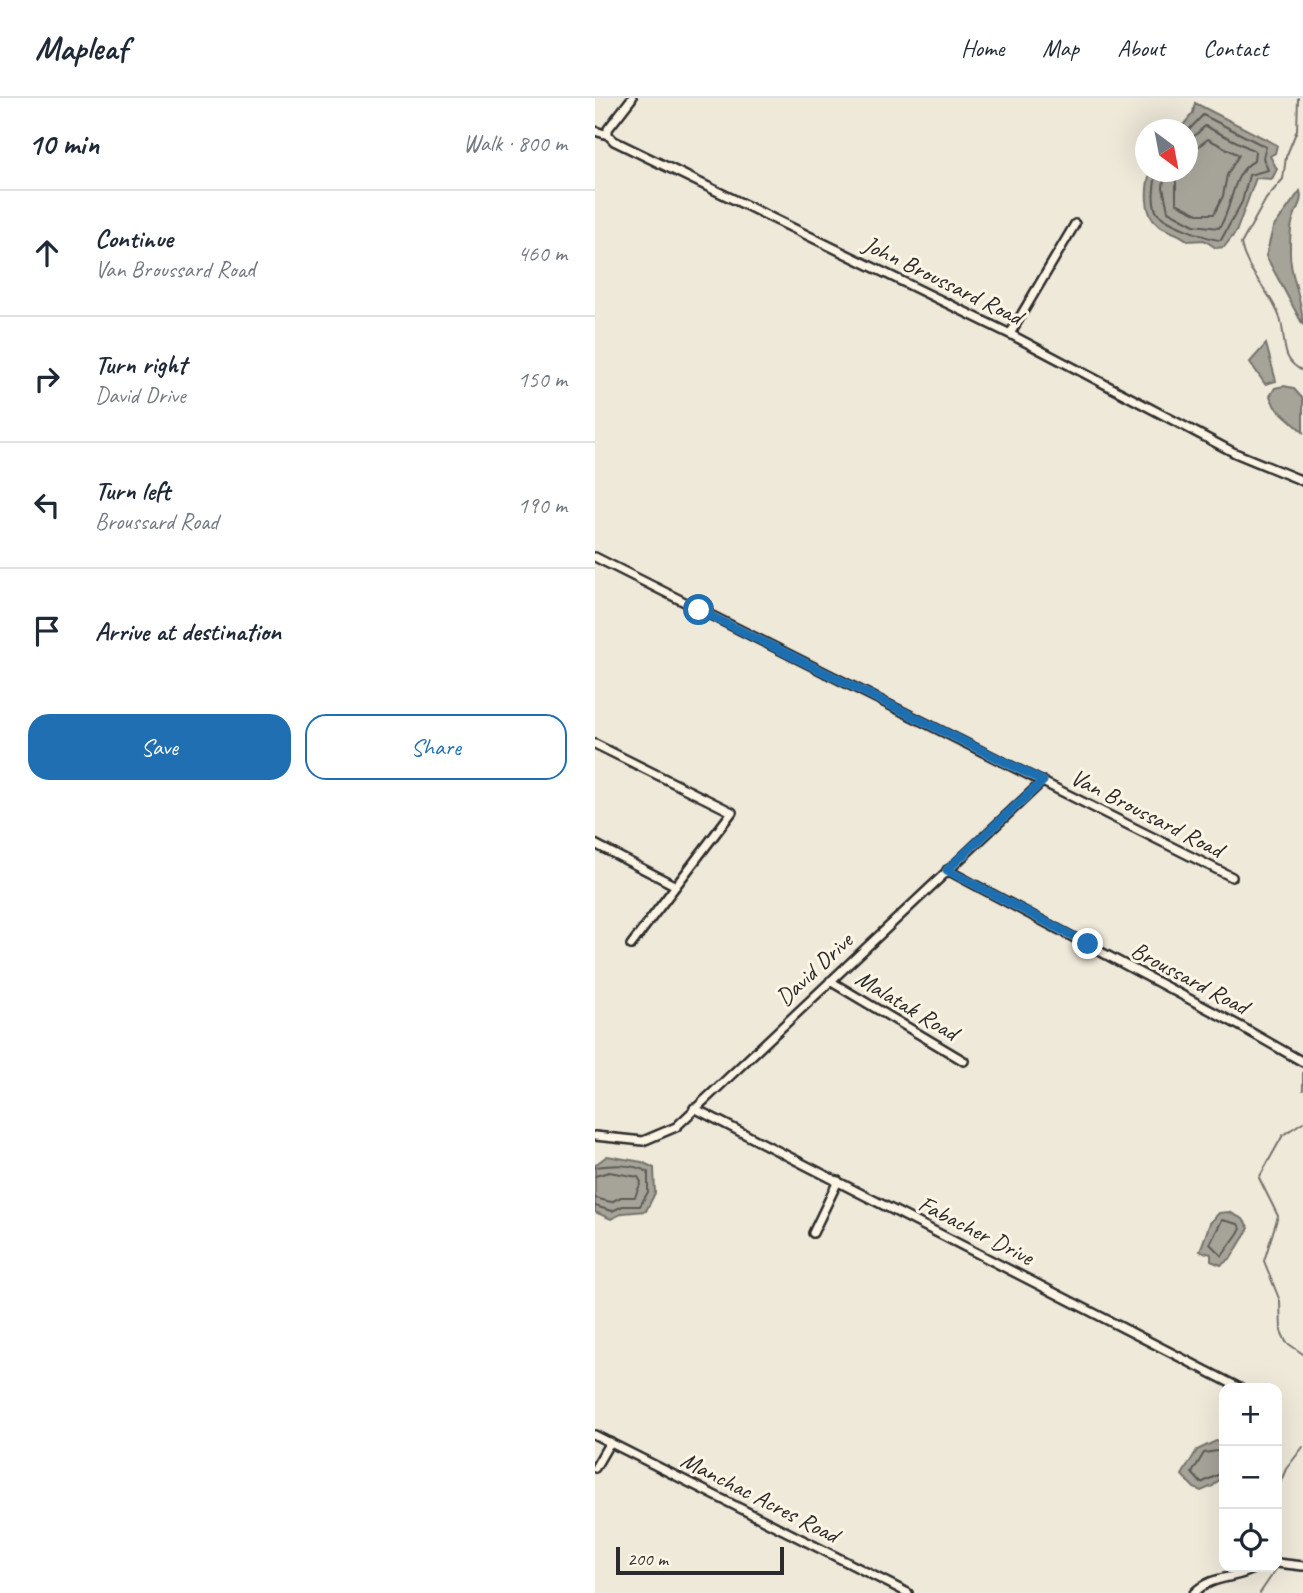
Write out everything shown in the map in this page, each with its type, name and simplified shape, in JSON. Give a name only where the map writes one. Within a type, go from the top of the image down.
[{"type":"street","points":[[608,135],[610,123],[632,98]]},
{"type":"street","name":"John Broussard Road","points":[[595,131],[608,135],[614,141],[1010,334],[1235,453],[1303,481]]},
{"type":"street","points":[[1010,334],[1075,224]]},
{"type":"street","name":"Van Broussard Road","points":[[595,557],[1232,877]]},
{"type":"street","points":[[595,744],[732,812],[631,945]]},
{"type":"street","name":"David Drive","points":[[595,1136],[629,1142],[653,1139],[676,1127],[1043,781]]},
{"type":"street","points":[[595,844],[676,886]]},
{"type":"street","name":"Broussard Road","points":[[947,870],[1238,1025],[1301,1062]]},
{"type":"street","name":"Malatak Road","points":[[829,981],[964,1061]]},
{"type":"street","name":"Fabacher Drive","points":[[694,1108],[1230,1383]]},
{"type":"street","points":[[813,1233],[838,1181]]},
{"type":"street","name":"Manchac Acres Road","points":[[595,1435],[908,1593]]},
{"type":"street","points":[[595,1468],[610,1442]]},
{"type":"street","points":[[1282,1563],[1303,1566]]},
{"type":"street","points":[[1194,1593],[1214,1579],[1247,1572]]},
{"type":"water","points":[[1195,103],[1277,145],[1275,153],[1270,156],[1277,169],[1272,179],[1256,178],[1236,232],[1224,247],[1216,248],[1204,240],[1188,241],[1165,229],[1153,220],[1148,207],[1148,182],[1198,182],[1198,119],[1188,119],[1193,113]]},
{"type":"water","points":[[1300,191],[1300,201],[1292,225],[1290,259],[1303,325],[1266,256],[1273,228]]},
{"type":"water","points":[[1266,344],[1276,381],[1265,384],[1250,362]]},
{"type":"water","points":[[1275,388],[1293,388],[1303,399],[1303,432],[1275,407],[1270,396]]},
{"type":"water","points":[[607,1156],[642,1162],[654,1168],[655,1193],[646,1211],[623,1213],[611,1219],[595,1212],[595,1165]]},
{"type":"water","points":[[1229,1212],[1243,1219],[1249,1228],[1231,1258],[1221,1265],[1211,1261],[1211,1254],[1200,1251],[1210,1223],[1219,1213]]},
{"type":"water","points":[[1219,1442],[1219,1480],[1201,1491],[1194,1488],[1182,1475],[1197,1450]]},
{"type":"waterway","points":[[1298,98],[1297,130],[1286,157],[1283,179],[1266,199],[1241,244],[1248,264],[1276,308],[1287,355],[1290,361],[1303,371]]},
{"type":"waterway","points":[[1303,1073],[1303,1090]]},
{"type":"waterway","points":[[1303,1122],[1283,1135],[1259,1178],[1278,1216],[1264,1261],[1280,1301],[1281,1331],[1286,1342],[1303,1354]]},
{"type":"waterway","points":[[1282,1478],[1303,1447]]},
{"type":"waterway","points":[[1260,1593],[1274,1572]]},
{"type":"route","points":[[699,610],[1043,781],[947,870],[1088,944]]}]
